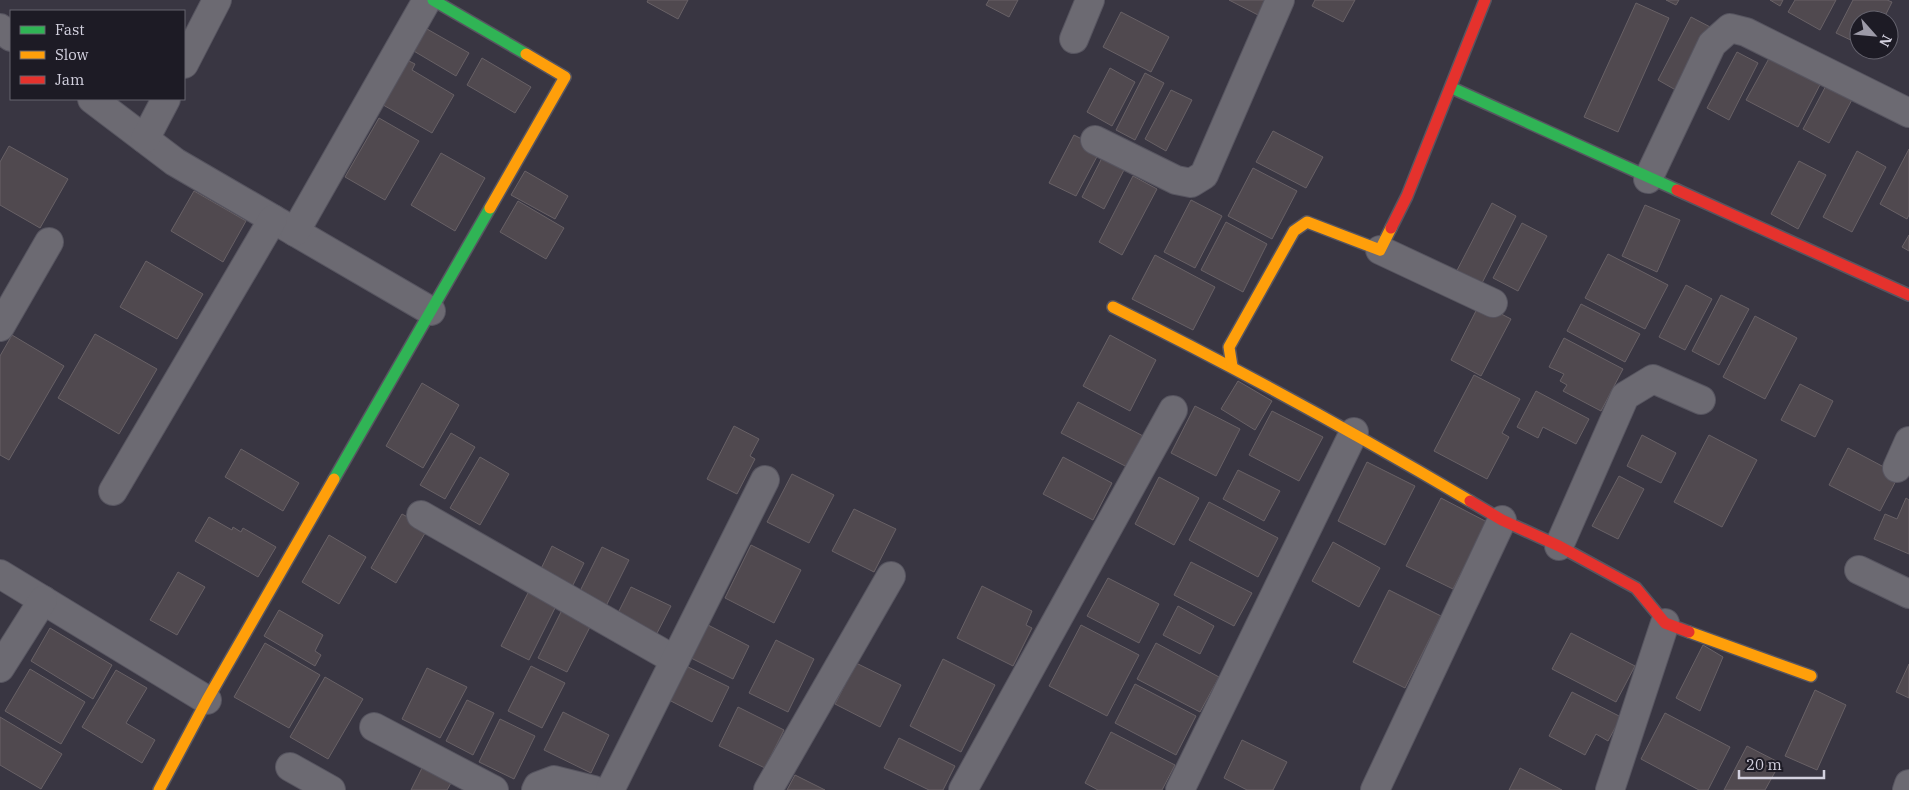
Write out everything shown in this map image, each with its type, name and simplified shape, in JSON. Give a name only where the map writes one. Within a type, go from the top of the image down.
[{"type":"street","points":[[185,62],[217,0]]},
{"type":"street","points":[[113,490],[284,226],[427,0]]},
{"type":"street","points":[[159,790],[207,700],[565,78],[433,0]]},
{"type":"street","points":[[1074,39],[1090,0]]},
{"type":"street","points":[[1095,140],[1176,180],[1191,183],[1204,175],[1280,0]]},
{"type":"street","points":[[1380,250],[1407,196],[1452,88],[1485,0]]},
{"type":"street","points":[[0,28],[10,36]]},
{"type":"street","points":[[1648,179],[1712,44],[1730,28],[1746,32],[1909,113]]},
{"type":"street","points":[[1452,88],[1648,179],[1909,295]]},
{"type":"street","points":[[93,100],[175,162],[431,311]]},
{"type":"street","points":[[145,139],[165,100]]},
{"type":"street","points":[[1232,366],[1229,347],[1294,231],[1307,222],[1380,250],[1493,303]]},
{"type":"street","points":[[0,326],[48,242]]},
{"type":"street","points":[[1113,307],[1232,366],[1354,432],[1502,520],[1559,546],[1636,588],[1665,623],[1811,676]]},
{"type":"street","points":[[1559,546],[1625,396],[1653,380],[1701,400]]},
{"type":"street","points":[[963,790],[1173,410]]},
{"type":"street","points":[[1180,790],[1354,432]]},
{"type":"street","points":[[1897,468],[1909,441]]},
{"type":"street","points":[[610,790],[765,480]]},
{"type":"street","points":[[421,515],[675,660]]},
{"type":"street","points":[[1375,790],[1502,520]]},
{"type":"street","points":[[1859,570],[1909,594]]},
{"type":"street","points":[[0,574],[207,700]]},
{"type":"street","points":[[768,790],[891,576]]},
{"type":"street","points":[[0,668],[43,600]]},
{"type":"street","points":[[1610,790],[1665,623]]},
{"type":"street","points":[[374,727],[494,790]]},
{"type":"street","points":[[290,767],[331,790]]},
{"type":"street","points":[[536,790],[538,786],[554,780],[594,790]]},
{"type":"street","points":[[1907,790],[1909,784]]},
{"type":"building","points":[[648,0],[688,0],[678,19],[647,2]]},
{"type":"building","points":[[989,0],[1018,0],[1009,17],[986,5]]},
{"type":"building","points":[[1229,0],[1269,0],[1260,16]]},
{"type":"building","points":[[1315,0],[1355,0],[1343,22],[1312,6]]},
{"type":"building","points":[[1666,0],[1679,0],[1676,5]]},
{"type":"building","points":[[1770,0],[1783,0],[1780,6]]},
{"type":"building","points":[[1795,0],[1836,0],[1820,30],[1788,12]]},
{"type":"building","points":[[1853,0],[1887,0],[1892,2],[1888,10],[1849,10],[1849,39],[1836,33]]},
{"type":"building","points":[[1636,3],[1669,18],[1618,132],[1584,117]]},
{"type":"building","points":[[1121,12],[1169,37],[1151,72],[1103,47]]},
{"type":"building","points":[[1691,17],[1714,29],[1681,93],[1658,80]]},
{"type":"building","points":[[420,25],[469,53],[456,76],[407,47]]},
{"type":"building","points":[[1737,52],[1758,63],[1729,120],[1707,108]]},
{"type":"building","points":[[1772,53],[1823,79],[1798,127],[1746,100]]},
{"type":"building","points":[[403,58],[415,64],[412,70],[454,95],[432,133],[378,102]]},
{"type":"building","points":[[482,58],[531,87],[515,113],[467,85]]},
{"type":"building","points":[[1110,68],[1135,82],[1112,126],[1087,112]]},
{"type":"building","points":[[1145,73],[1164,83],[1135,140],[1116,130]]},
{"type":"building","points":[[1829,80],[1855,94],[1829,143],[1803,129]]},
{"type":"building","points":[[1171,90],[1192,100],[1166,151],[1145,139]]},
{"type":"building","points":[[379,118],[419,141],[385,200],[345,177]]},
{"type":"building","points":[[1273,131],[1323,157],[1306,188],[1256,162]]},
{"type":"building","points":[[1074,135],[1101,149],[1076,196],[1049,183]]},
{"type":"building","points":[[9,146],[68,179],[40,228],[0,205],[0,162]]},
{"type":"building","points":[[1909,149],[1909,215],[1907,219],[1880,204]]},
{"type":"building","points":[[1857,151],[1886,167],[1852,232],[1823,217]]},
{"type":"building","points":[[1105,152],[1127,164],[1104,209],[1082,197]]},
{"type":"building","points":[[441,153],[485,178],[455,231],[411,205]]},
{"type":"building","points":[[1799,161],[1826,175],[1798,229],[1771,214]]},
{"type":"building","points":[[1253,168],[1297,191],[1272,239],[1228,216]]},
{"type":"building","points":[[525,171],[568,196],[555,219],[511,195]]},
{"type":"building","points":[[1133,176],[1157,189],[1122,255],[1099,242]]},
{"type":"building","points":[[194,191],[246,221],[223,262],[171,231]]},
{"type":"building","points":[[1191,200],[1222,216],[1195,268],[1164,252]]},
{"type":"building","points":[[518,201],[564,228],[546,259],[500,232]]},
{"type":"building","points":[[1492,203],[1516,216],[1478,291],[1453,278]]},
{"type":"building","points":[[1645,205],[1680,220],[1657,272],[1622,256]]},
{"type":"building","points":[[1226,222],[1267,244],[1243,292],[1201,270]]},
{"type":"building","points":[[1522,223],[1547,236],[1518,291],[1493,278]]},
{"type":"building","points":[[1909,235],[1909,251],[1902,247]]},
{"type":"building","points":[[1608,254],[1668,285],[1645,329],[1585,298]]},
{"type":"building","points":[[1155,255],[1215,287],[1193,330],[1132,299]]},
{"type":"building","points":[[146,261],[203,294],[177,339],[120,307]]},
{"type":"building","points":[[1686,285],[1712,299],[1685,350],[1659,337]]},
{"type":"building","points":[[1721,295],[1749,309],[1719,365],[1692,351]]},
{"type":"building","points":[[1480,303],[1511,319],[1481,376],[1451,360]]},
{"type":"building","points":[[1581,304],[1640,334],[1625,362],[1567,331]]},
{"type":"building","points":[[1755,316],[1797,338],[1765,399],[1723,377]]},
{"type":"building","points":[[95,334],[157,369],[119,434],[58,398]]},
{"type":"building","points":[[12,335],[64,366],[9,460],[0,455],[0,356]]},
{"type":"building","points":[[1110,335],[1156,360],[1130,411],[1083,386]]},
{"type":"building","points":[[1564,338],[1623,369],[1601,411],[1563,391],[1567,385],[1560,381],[1564,374],[1549,367]]},
{"type":"building","points":[[1474,375],[1520,399],[1502,433],[1509,437],[1487,479],[1434,451]]},
{"type":"building","points":[[1238,381],[1272,401],[1255,430],[1221,409]]},
{"type":"building","points":[[422,383],[459,405],[423,468],[386,446]]},
{"type":"building","points":[[1800,384],[1833,401],[1815,437],[1781,420]]},
{"type":"building","points":[[1536,391],[1589,419],[1576,444],[1543,427],[1538,438],[1517,427]]},
{"type":"building","points":[[1078,402],[1145,437],[1129,468],[1061,433]]},
{"type":"building","points":[[1195,406],[1240,429],[1216,476],[1171,453]]},
{"type":"building","points":[[1272,411],[1323,437],[1299,481],[1249,455]]},
{"type":"building","points":[[734,426],[759,439],[750,456],[755,459],[737,494],[707,479]]},
{"type":"building","points":[[451,433],[475,447],[445,499],[420,485]]},
{"type":"building","points":[[1642,435],[1676,453],[1661,483],[1627,466]]},
{"type":"building","points":[[1709,435],[1757,460],[1722,527],[1674,502]]},
{"type":"building","points":[[1848,448],[1899,475],[1880,511],[1829,485]]},
{"type":"building","points":[[241,449],[299,483],[283,511],[225,477]]},
{"type":"building","points":[[480,457],[509,474],[480,525],[450,508]]},
{"type":"building","points":[[1063,457],[1112,483],[1093,520],[1043,494]]},
{"type":"building","points":[[1367,462],[1415,486],[1385,545],[1338,521]]},
{"type":"building","points":[[1238,470],[1280,491],[1264,521],[1223,499]]},
{"type":"building","points":[[792,474],[834,495],[809,543],[767,522]]},
{"type":"building","points":[[1619,476],[1644,489],[1618,539],[1592,526]]},
{"type":"building","points":[[1159,477],[1199,498],[1174,545],[1135,524]]},
{"type":"building","points":[[1441,498],[1487,522],[1453,589],[1406,566]]},
{"type":"building","points":[[1906,498],[1909,500],[1909,554],[1874,539],[1885,514],[1897,519]]},
{"type":"building","points":[[1209,502],[1278,538],[1258,577],[1189,540]]},
{"type":"building","points":[[854,509],[896,529],[874,572],[832,551]]},
{"type":"building","points":[[402,514],[428,528],[396,583],[371,568]]},
{"type":"building","points":[[209,517],[232,530],[233,527],[241,532],[243,528],[276,547],[258,577],[195,541]]},
{"type":"building","points":[[329,535],[366,557],[339,604],[302,582]]},
{"type":"building","points":[[1333,542],[1380,568],[1359,607],[1312,581]]},
{"type":"building","points":[[751,545],[801,570],[774,623],[725,598]]},
{"type":"building","points":[[552,546],[584,563],[571,589],[539,573]]},
{"type":"building","points":[[602,547],[629,560],[606,606],[579,593]]},
{"type":"building","points":[[1191,562],[1252,593],[1234,626],[1174,595]]},
{"type":"building","points":[[178,572],[205,587],[177,635],[150,620]]},
{"type":"building","points":[[1108,578],[1159,604],[1139,643],[1087,616]]},
{"type":"building","points":[[982,586],[1032,611],[1026,625],[1032,628],[1013,666],[957,638]]},
{"type":"building","points":[[631,587],[671,606],[654,639],[615,619]]},
{"type":"building","points":[[1389,590],[1441,616],[1405,688],[1353,662]]},
{"type":"building","points":[[529,591],[557,604],[529,660],[501,646]]},
{"type":"building","points":[[564,606],[593,621],[567,672],[538,658]]},
{"type":"building","points":[[1178,606],[1214,626],[1200,654],[1163,635]]},
{"type":"building","points":[[279,610],[323,635],[315,651],[321,655],[315,666],[264,636]]},
{"type":"building","points":[[708,625],[749,646],[733,679],[691,658]]},
{"type":"building","points":[[1081,625],[1139,655],[1107,716],[1049,686]]},
{"type":"building","points":[[50,628],[112,665],[93,699],[31,661]]},
{"type":"building","points":[[1571,633],[1635,666],[1616,702],[1552,669]]},
{"type":"building","points":[[776,640],[814,659],[788,712],[749,693]]},
{"type":"building","points":[[265,643],[320,675],[289,728],[234,697]]},
{"type":"building","points":[[1156,643],[1219,677],[1200,712],[1137,679]]},
{"type":"building","points":[[1703,645],[1723,657],[1700,711],[1676,698]]},
{"type":"building","points":[[943,659],[995,685],[961,752],[910,726]]},
{"type":"building","points":[[856,663],[901,685],[880,727],[835,704]]},
{"type":"building","points":[[682,664],[729,687],[712,722],[665,698]]},
{"type":"building","points":[[1909,664],[1909,698],[1896,692]]},
{"type":"building","points":[[531,666],[565,683],[542,728],[508,711]]},
{"type":"building","points":[[427,668],[467,687],[440,738],[402,719]]},
{"type":"building","points":[[30,669],[85,702],[61,744],[5,711]]},
{"type":"building","points":[[116,670],[147,688],[126,723],[155,740],[142,763],[82,727]]},
{"type":"building","points":[[325,677],[363,699],[328,759],[290,737]]},
{"type":"building","points":[[1135,684],[1196,716],[1176,755],[1115,723]]},
{"type":"building","points":[[1815,690],[1846,705],[1817,770],[1785,756]]},
{"type":"building","points":[[1572,692],[1621,717],[1608,741],[1596,734],[1585,755],[1549,736]]},
{"type":"building","points":[[467,700],[494,713],[473,755],[446,741]]},
{"type":"building","points":[[738,707],[784,730],[765,768],[719,746]]},
{"type":"building","points":[[563,712],[609,735],[591,773],[544,750]]},
{"type":"building","points":[[1665,713],[1730,747],[1708,790],[1699,790],[1641,759]]},
{"type":"building","points":[[0,717],[62,754],[41,789],[0,765]]},
{"type":"building","points":[[500,719],[535,736],[514,779],[479,762]]},
{"type":"building","points":[[1111,732],[1175,765],[1162,790],[1098,790],[1085,783]]},
{"type":"building","points":[[899,738],[955,766],[943,790],[929,790],[884,768]]},
{"type":"building","points":[[1242,740],[1287,762],[1273,790],[1247,790],[1224,778]]},
{"type":"building","points":[[1747,746],[1780,763],[1765,790],[1724,790]]},
{"type":"building","points":[[422,768],[451,783],[447,790],[411,790]]},
{"type":"building","points":[[1520,768],[1562,790],[1509,790]]},
{"type":"building","points":[[795,775],[825,790],[787,790]]},
{"type":"traffic: fast","points":[[433,0],[526,54]]},
{"type":"traffic: fast","points":[[1452,88],[1677,190]]},
{"type":"traffic: fast","points":[[334,479],[490,208]]},
{"type":"traffic: slow","points":[[490,208],[565,77],[526,54]]},
{"type":"traffic: slow","points":[[1232,366],[1229,347],[1294,231],[1307,222],[1380,250],[1391,228]]},
{"type":"traffic: slow","points":[[1113,307],[1293,401],[1470,501]]},
{"type":"traffic: slow","points":[[159,790],[207,700],[334,479]]},
{"type":"traffic: slow","points":[[1689,632],[1811,676]]},
{"type":"traffic: jam","points":[[1391,228],[1407,196],[1485,0]]},
{"type":"traffic: jam","points":[[1677,190],[1909,295]]},
{"type":"traffic: jam","points":[[1470,501],[1502,520],[1559,546],[1636,588],[1665,623],[1689,632]]}]
